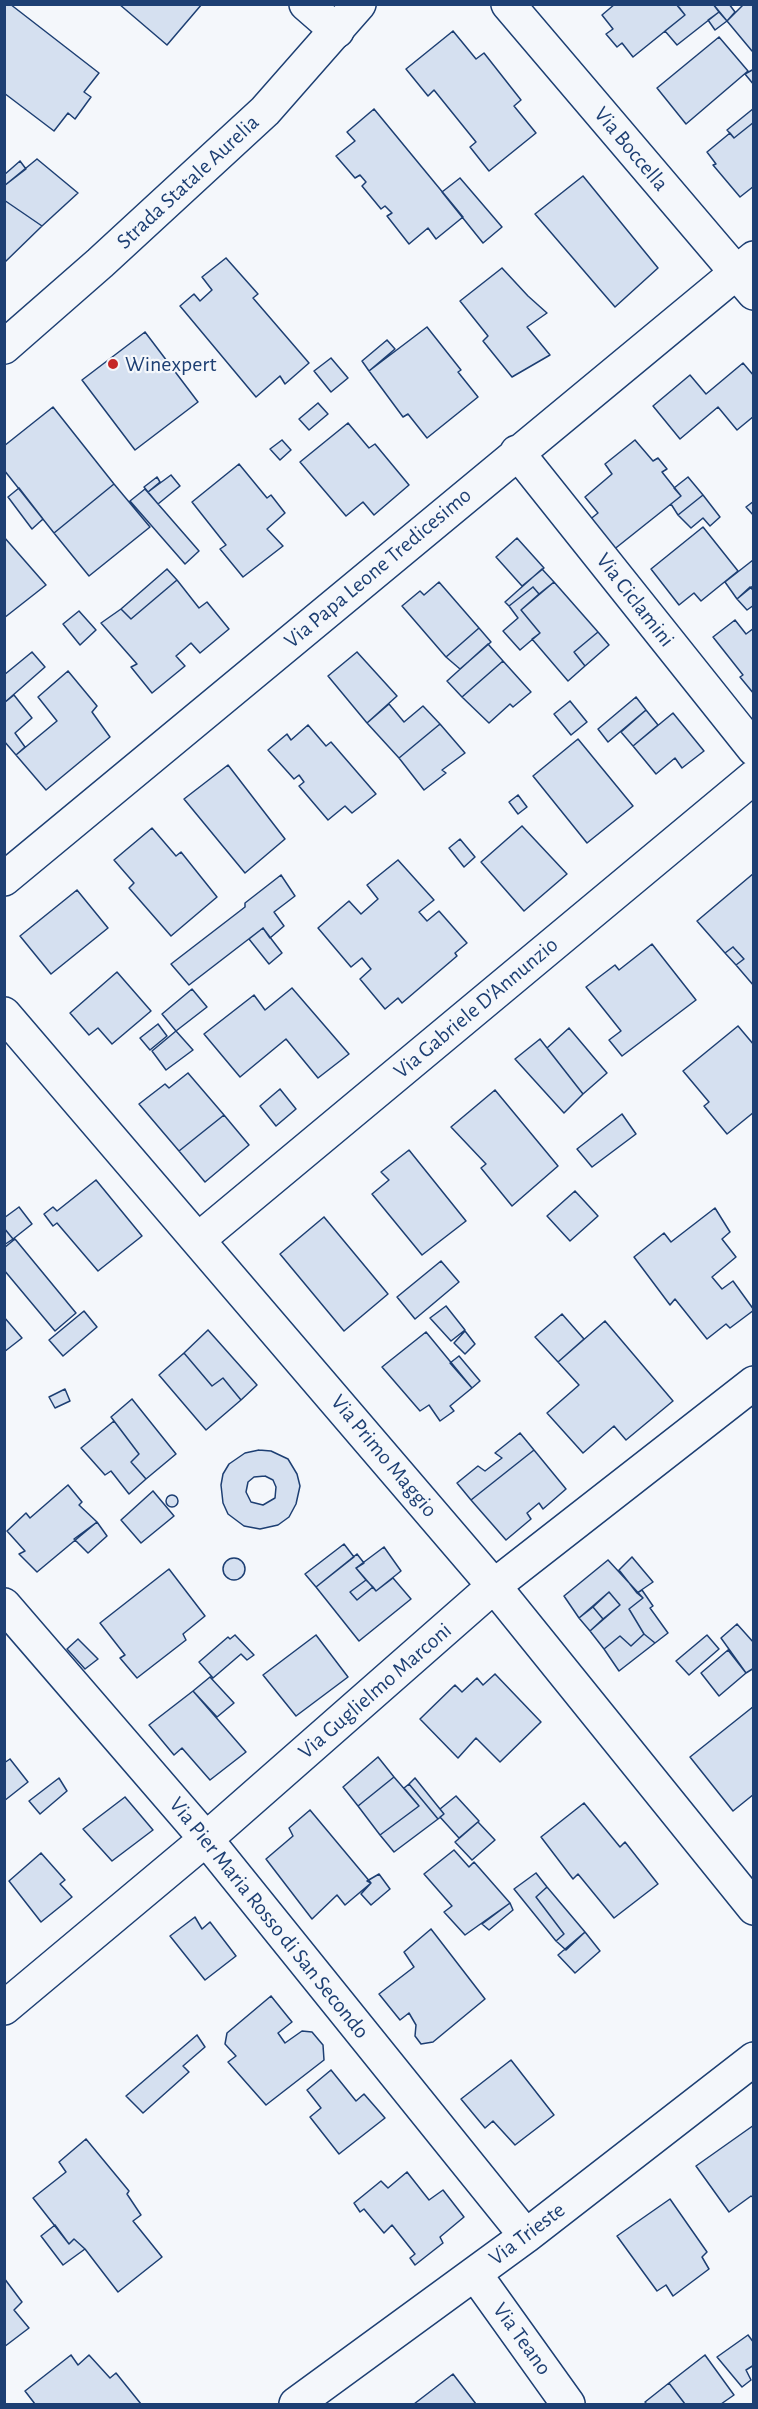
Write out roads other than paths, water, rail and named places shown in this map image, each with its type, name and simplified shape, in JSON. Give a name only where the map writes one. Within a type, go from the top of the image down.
[{"type":"street","points":[[306,4],[337,31]]},
{"type":"street","name":"Strada Statale Aurelia","points":[[4,347],[100,263],[265,111],[359,4]]},
{"type":"street","name":"Via Boccella","points":[[508,4],[748,274]]},
{"type":"street","name":"Via Papa Leone Tredicesimo","points":[[4,879],[517,452],[748,274]]},
{"type":"street","name":"Via Ciclamini","points":[[517,452],[753,749]]},
{"type":"street","name":"Via Gabriele D'Annunzio","points":[[199,1239],[753,777]]},
{"type":"street","name":"Via Primo Maggio","points":[[4,1014],[495,1586],[749,1892]]},
{"type":"street","name":"Via Guglielmo Marconi","points":[[4,2008],[206,1839],[495,1586],[753,1383]]},
{"type":"street","name":"Via Pier Maria Rosso di San Secondo","points":[[4,1605],[206,1839],[526,2236]]},
{"type":"street","name":"Via Trieste","points":[[297,2404],[526,2236],[753,2059]]},
{"type":"street","name":"Via Teano","points":[[475,2274],[568,2404]]},
{"type":"place","name":"Winexpert","points":[[113,364]]}]
